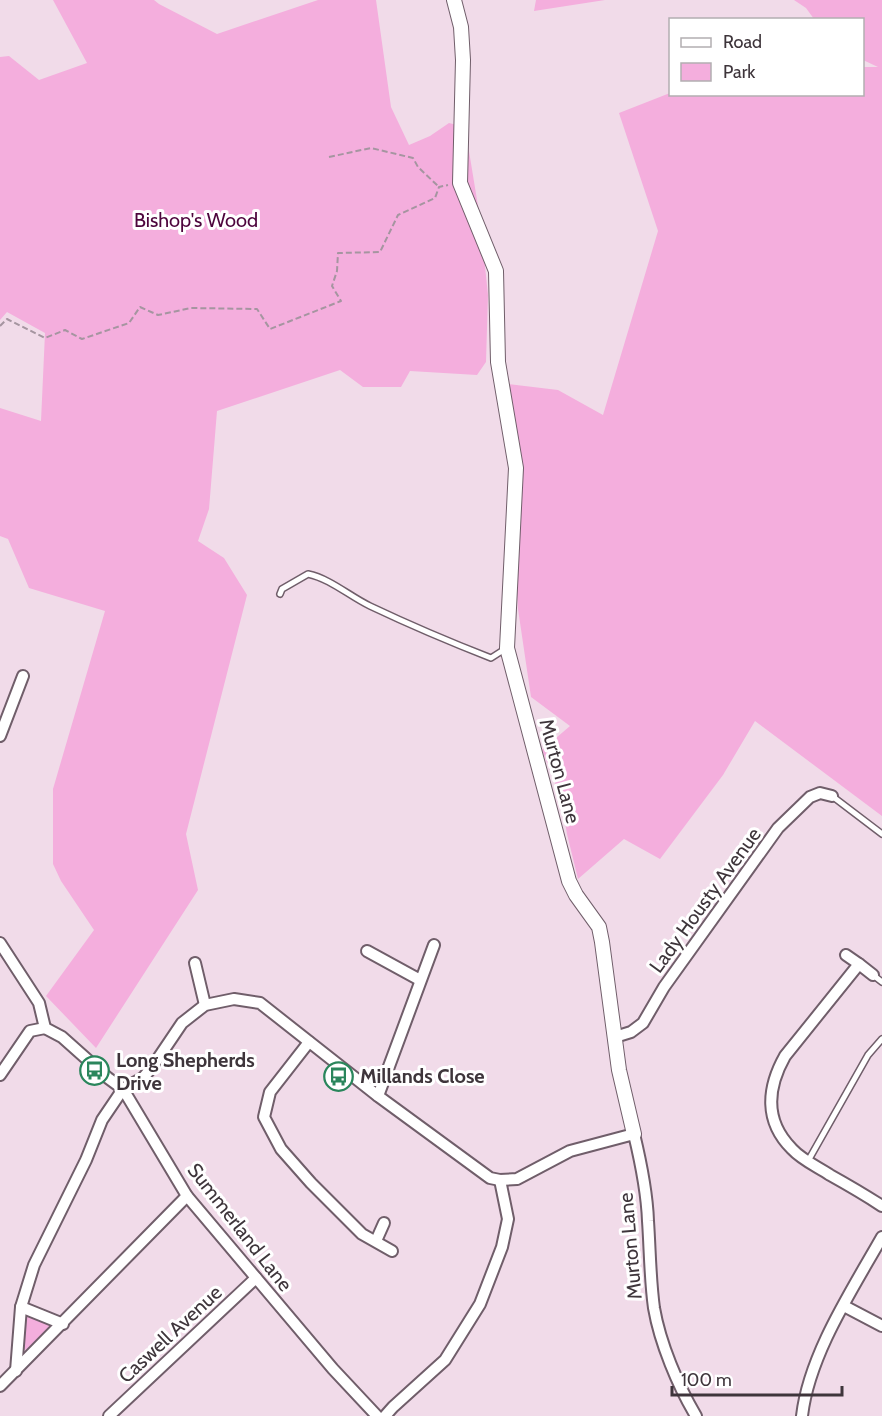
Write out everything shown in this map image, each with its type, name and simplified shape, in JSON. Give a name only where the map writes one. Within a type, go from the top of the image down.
[{"type":"street","name":"Murton Lane","points":[[454,0],[461,27],[463,60],[460,183],[496,271],[498,362],[516,468],[507,648],[569,881],[599,927],[619,1070],[642,1166],[655,1311],[672,1367],[696,1416]]},
{"type":"street","points":[[0,736],[23,676]]},
{"type":"street","name":"Lady Housty Avenue","points":[[615,1037],[632,1032],[643,1023],[664,987],[778,828],[810,797],[820,793],[832,796]]},
{"type":"street","points":[[0,943],[39,1003],[45,1028],[30,1031],[0,1075]]},
{"type":"street","points":[[378,1096],[434,945]]},
{"type":"street","points":[[367,951],[420,980]]},
{"type":"street","points":[[846,955],[873,975]]},
{"type":"street","points":[[195,963],[205,1005]]},
{"type":"street","points":[[859,964],[785,1056],[774,1081],[771,1109],[774,1123],[792,1150],[882,1206]]},
{"type":"street","points":[[16,1371],[21,1307],[34,1265],[86,1160],[102,1120],[123,1089],[143,1078],[153,1066],[182,1023],[205,1005],[234,999],[260,1003],[378,1096],[490,1178],[517,1179],[570,1151],[634,1134]]},
{"type":"street","name":"Summerland Lane","points":[[45,1028],[62,1037],[123,1089],[187,1196],[333,1369],[377,1416]]},
{"type":"street","points":[[309,1042],[270,1092],[264,1118],[288,1158],[362,1234],[392,1251]]},
{"type":"street","points":[[385,1416],[445,1360],[480,1304],[502,1247],[507,1219],[500,1180]]},
{"type":"street","points":[[0,1386],[187,1196]]},
{"type":"street","points":[[376,1241],[384,1223]]},
{"type":"street","points":[[802,1416],[804,1398],[821,1349],[882,1237]]},
{"type":"street","name":"Caswell Avenue","points":[[109,1416],[256,1278]]},
{"type":"street","points":[[844,1305],[882,1326]]},
{"type":"street","points":[[21,1307],[63,1324]]},
{"type":"lane","points":[[280,594],[282,588],[309,574],[320,577],[368,605],[446,641],[491,658],[507,648]]},
{"type":"lane","points":[[832,796],[882,834]]},
{"type":"lane","points":[[873,975],[882,982]]},
{"type":"lane","points":[[808,1161],[868,1055],[882,1039]]},
{"type":"path","points":[[329,157],[371,148],[413,158],[418,167],[439,187]]},
{"type":"path","points":[[439,187],[460,183]]},
{"type":"path","points":[[0,326],[7,319],[45,338],[64,330],[82,339],[129,323],[140,307],[158,315],[192,308],[257,309],[270,329],[341,301],[332,286],[337,271],[338,253],[380,252],[398,215],[435,198],[439,187]]},
{"type":"green space","name":"Bishop's Wood","points":[[53,0],[154,0],[217,34],[318,0],[376,0],[391,107],[409,145],[430,136],[449,123],[465,127],[480,218],[488,295],[486,362],[477,375],[410,371],[401,387],[363,387],[340,370],[217,411],[209,509],[198,541],[224,558],[247,595],[186,834],[198,890],[96,1048],[46,996],[94,930],[61,881],[53,864],[53,789],[105,611],[29,588],[8,539],[0,536],[0,408],[41,421],[45,333],[7,312],[0,320],[0,57],[9,56],[39,80],[87,63]]},
{"type":"green space","points":[[536,0],[605,0],[534,11]]},
{"type":"green space","points":[[794,0],[882,0],[882,816],[755,721],[723,775],[660,859],[624,839],[578,879],[561,798],[542,750],[570,726],[531,697],[518,609],[516,575],[521,509],[521,466],[508,384],[558,390],[603,415],[658,231],[619,113],[669,93],[669,96],[864,96],[864,67],[878,67],[864,60],[864,18],[813,18],[806,8]]},
{"type":"green space","points":[[26,1314],[49,1323],[51,1327],[25,1350],[22,1345]]},
{"type":"place","name":"Long Shepherds Drive","points":[[95,1071]]},
{"type":"place","name":"Millands Close","points":[[339,1076]]}]
